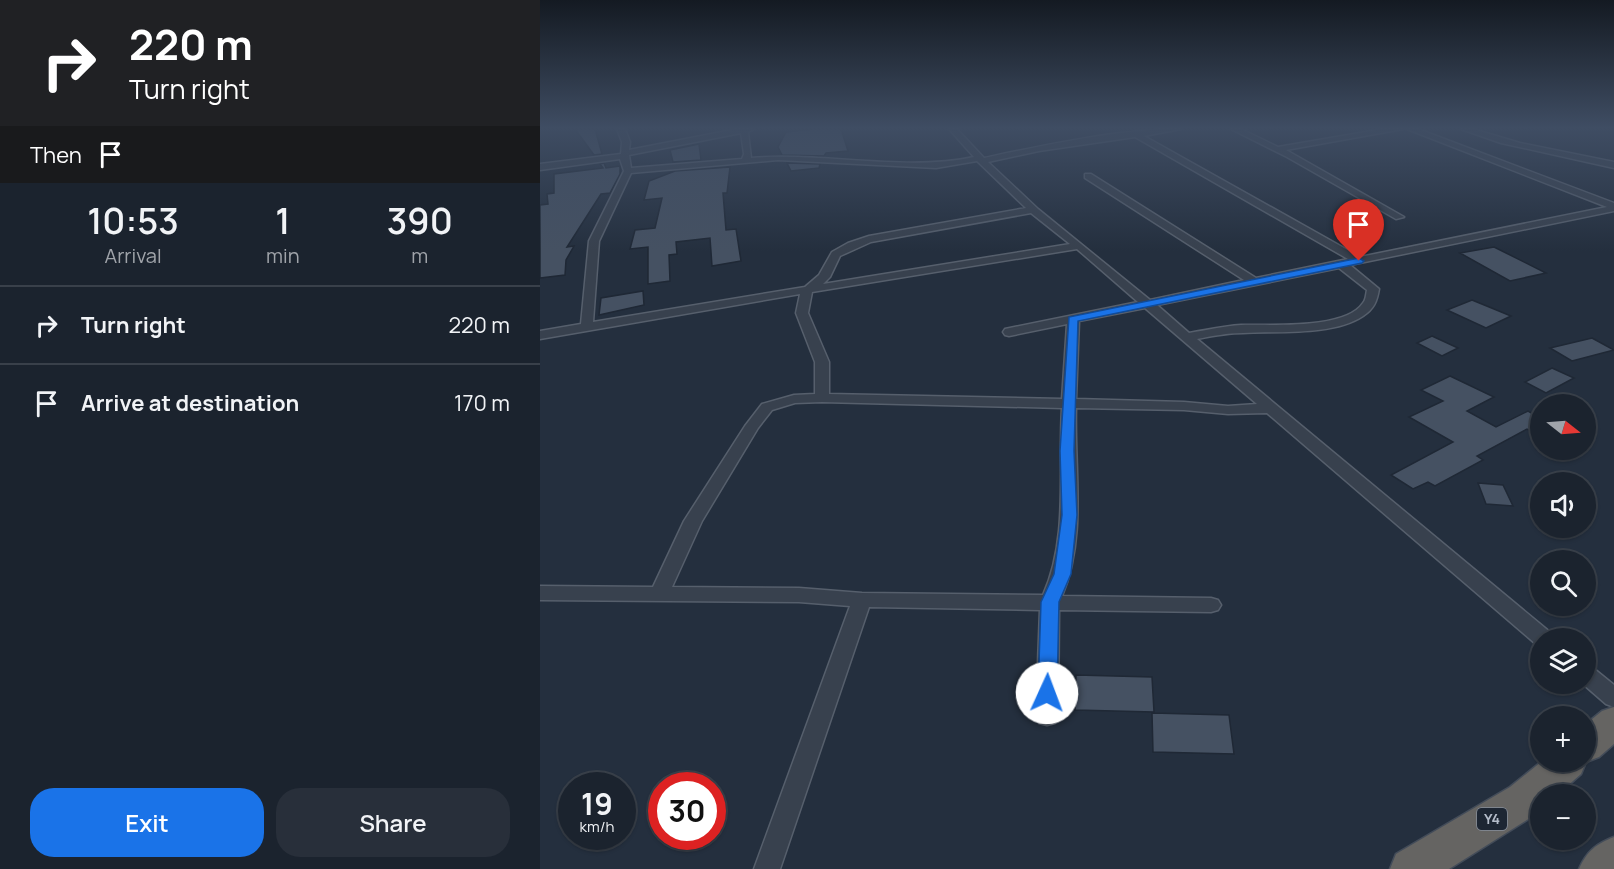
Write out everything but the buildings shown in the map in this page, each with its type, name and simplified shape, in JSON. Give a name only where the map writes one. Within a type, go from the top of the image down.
[{"type":"highway","points":[[1596,737],[1614,722]]},
{"type":"highway","name":"Y4","points":[[1412,869],[1524,800],[1556,772]]},
{"type":"highway","points":[[1600,869],[1614,857]]},
{"type":"street","points":[[587,326],[594,241],[628,171],[642,170]]},
{"type":"street","points":[[991,170],[1031,210],[1149,304],[1531,628]]},
{"type":"street","points":[[1197,170],[1359,261]]},
{"type":"street","points":[[1315,170],[1399,217]]},
{"type":"street","points":[[1516,170],[1614,207]]},
{"type":"street","points":[[1088,176],[1254,282]]},
{"type":"street","points":[[1009,332],[1614,207]]},
{"type":"street","points":[[822,398],[822,362],[802,313],[807,291],[824,277],[837,254],[852,245],[895,233],[1031,210]]},
{"type":"street","points":[[540,335],[719,303],[807,291],[1079,246]]},
{"type":"street","points":[[1186,337],[1239,329],[1309,327],[1354,315],[1366,309],[1372,302],[1372,290],[1341,264]]},
{"type":"street","points":[[1047,716],[1050,602],[1062,574],[1070,515],[1067,451],[1073,319]]},
{"type":"street","points":[[658,595],[693,521],[752,426],[767,407],[794,399],[822,398],[1184,406],[1228,410],[1271,408]]},
{"type":"street","points":[[540,593],[799,595],[862,600],[1211,605]]},
{"type":"street","points":[[767,869],[862,600]]},
{"type":"street","points":[[1596,683],[1614,698]]},
{"type":"route","points":[[1047,693],[1050,602],[1062,574],[1070,515],[1067,451],[1073,319],[1359,261]]}]
